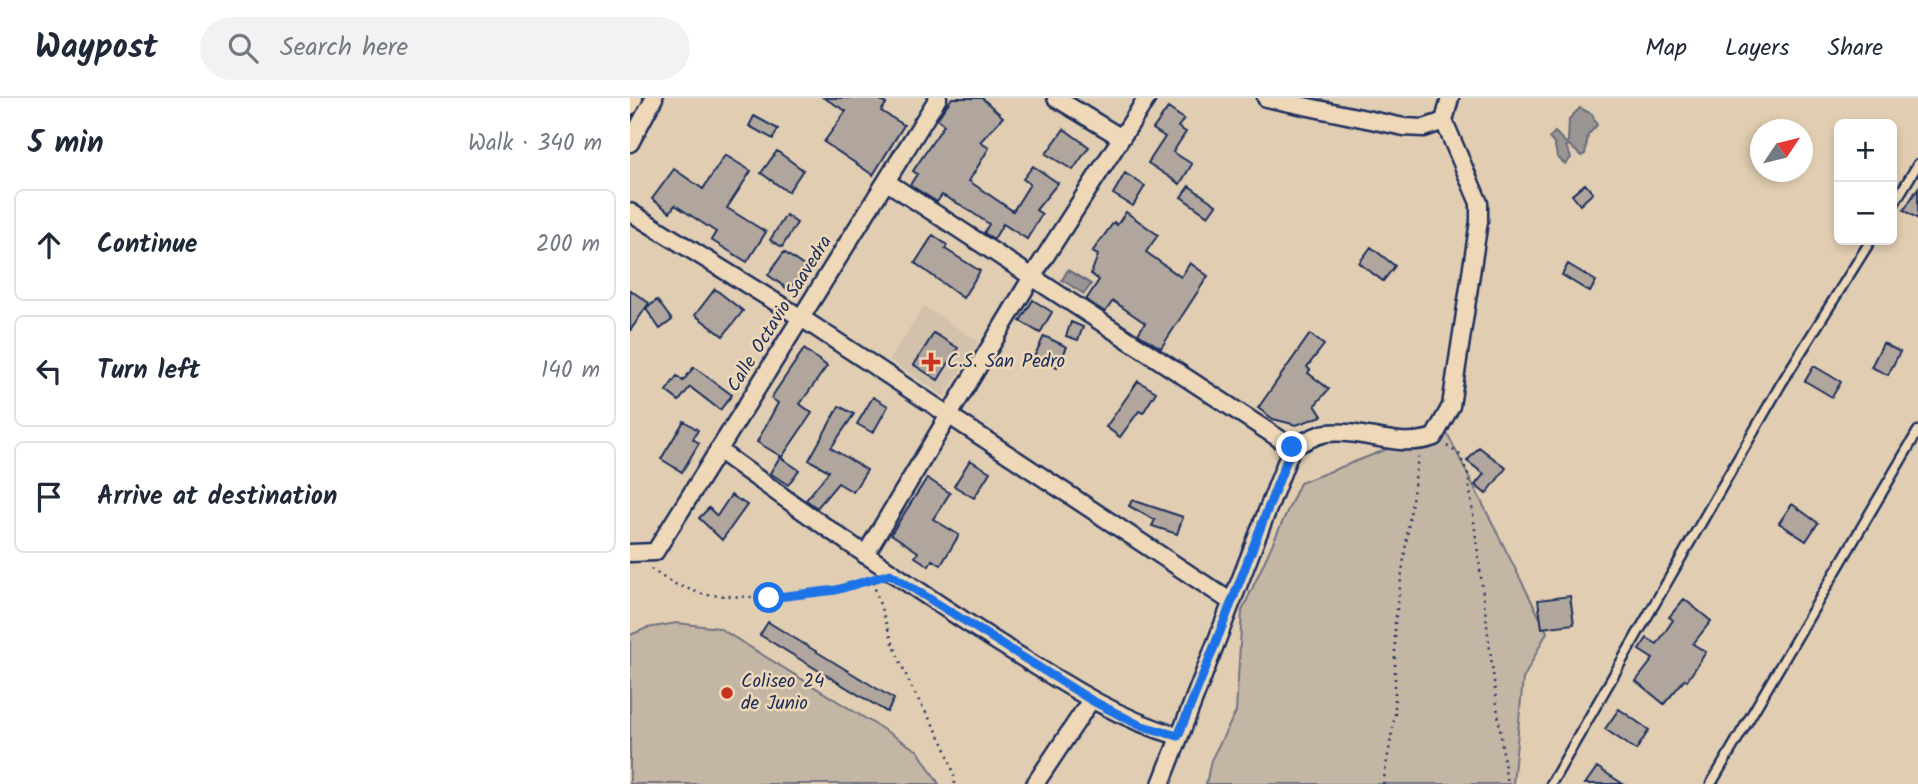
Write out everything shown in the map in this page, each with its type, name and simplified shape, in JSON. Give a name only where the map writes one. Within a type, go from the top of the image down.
[{"type":"street","points":[[630,106],[634,98]]},
{"type":"street","points":[[630,143],[654,98]]},
{"type":"street","name":"Calle Octavio Saavedra","points":[[631,553],[655,552],[803,319],[938,98]]},
{"type":"street","points":[[1056,98],[1120,138]]},
{"type":"street","points":[[865,555],[1032,277],[1147,98]]},
{"type":"street","points":[[1266,98],[1404,127],[1424,128],[1444,121]]},
{"type":"street","points":[[1161,784],[1292,447],[1325,433],[1374,437],[1399,443],[1427,439],[1451,406],[1479,221],[1479,203],[1444,121],[1450,98]]},
{"type":"street","points":[[887,182],[1292,447]]},
{"type":"street","points":[[630,212],[803,319],[1230,601]]},
{"type":"street","points":[[718,450],[890,574],[1091,700],[1139,725],[1178,736]]},
{"type":"street","points":[[1035,784],[1091,700]]},
{"type":"lane","points":[[1897,199],[1918,164]]},
{"type":"lane","points":[[1551,784],[1781,384],[1868,245]]},
{"type":"lane","points":[[1711,784],[1918,430]]},
{"type":"path","points":[[1383,784],[1395,716],[1395,623],[1427,439],[1459,454],[1468,474],[1506,777],[1510,784]]},
{"type":"path","points":[[631,553],[672,583],[705,595],[769,598],[836,590],[890,574]]},
{"type":"path","points":[[873,580],[889,636],[915,693],[934,722],[953,765],[955,784]]},
{"type":"shaded area","points":[[1580,108],[1592,114],[1597,125],[1588,135],[1585,154],[1581,156],[1569,145],[1566,146],[1571,158],[1565,164],[1557,157],[1555,145],[1549,138],[1555,132],[1568,142],[1569,119]]},
{"type":"shaded area","points":[[1068,270],[1091,284],[1084,294],[1062,280]]},
{"type":"shaded area","points":[[924,306],[979,342],[944,396],[889,360]]},
{"type":"shaded area","points":[[1444,427],[1547,632],[1523,679],[1513,784],[1206,784],[1211,760],[1236,712],[1242,611],[1300,483]]},
{"type":"shaded area","name":"Coliseo 24 de Junio","points":[[677,623],[719,628],[918,751],[939,784],[630,784],[630,635],[647,628]]},
{"type":"building","points":[[824,98],[878,98],[886,104],[881,111],[904,125],[873,175],[824,142],[846,111]]},
{"type":"building","points":[[952,98],[982,98],[1003,117],[980,142],[989,148],[969,181],[1013,211],[1030,184],[1023,179],[1033,166],[1058,183],[1036,210],[1042,214],[1027,239],[1003,224],[994,239],[984,233],[989,224],[961,205],[942,195],[937,202],[910,185],[917,174],[913,171],[944,125],[937,119]]},
{"type":"building","points":[[1168,108],[1184,119],[1178,127],[1186,132],[1173,152],[1192,164],[1180,184],[1148,163],[1165,137],[1153,129]]},
{"type":"building","points":[[754,116],[778,129],[773,139],[749,126]]},
{"type":"building","points":[[1064,129],[1089,147],[1073,170],[1046,154]]},
{"type":"building","points":[[777,151],[803,170],[788,192],[761,173]]},
{"type":"building","points":[[725,155],[751,171],[727,208],[766,232],[747,262],[711,240],[716,232],[675,205],[670,212],[652,199],[674,169],[703,189]]},
{"type":"building","points":[[1125,173],[1145,186],[1133,206],[1113,194]]},
{"type":"building","points":[[1585,184],[1593,193],[1580,205],[1572,195]]},
{"type":"building","points":[[1189,186],[1216,205],[1208,216],[1181,197]]},
{"type":"building","points":[[1918,188],[1918,219],[1904,210]]},
{"type":"building","points":[[1126,212],[1158,235],[1146,252],[1181,277],[1190,263],[1208,276],[1161,348],[1138,334],[1145,323],[1113,301],[1105,312],[1086,300],[1099,280],[1091,274],[1098,255],[1092,252],[1114,222],[1117,225]]},
{"type":"building","points":[[786,215],[797,223],[782,247],[770,240]]},
{"type":"building","points":[[933,235],[947,245],[945,249],[980,271],[963,298],[915,263]]},
{"type":"building","points":[[1371,247],[1395,266],[1383,281],[1359,263]]},
{"type":"building","points":[[784,252],[805,267],[789,290],[768,275]]},
{"type":"building","points":[[1568,264],[1596,281],[1590,292],[1562,275]]},
{"type":"building","points":[[715,289],[743,311],[723,336],[695,315]]},
{"type":"building","points":[[630,290],[649,303],[630,331]]},
{"type":"building","points":[[657,300],[672,320],[660,329],[646,309]]},
{"type":"building","points":[[1033,300],[1052,312],[1040,333],[1020,321]]},
{"type":"building","points":[[1071,322],[1083,327],[1078,340],[1066,336]]},
{"type":"building","points":[[934,333],[958,348],[938,380],[914,365]]},
{"type":"building","points":[[1310,334],[1324,345],[1307,367],[1310,370],[1308,373],[1329,389],[1315,405],[1322,416],[1296,425],[1273,419],[1258,408]]},
{"type":"building","points":[[1044,336],[1067,347],[1057,367],[1034,357]]},
{"type":"building","points":[[1883,343],[1900,352],[1888,375],[1871,367]]},
{"type":"building","points":[[804,349],[827,366],[800,404],[812,413],[782,457],[757,442],[778,403],[771,398]]},
{"type":"building","points":[[1814,366],[1841,382],[1832,397],[1805,381]]},
{"type":"building","points":[[694,367],[732,395],[720,410],[690,387],[679,401],[666,391],[677,376],[683,381]]},
{"type":"building","points":[[1138,381],[1156,392],[1143,413],[1139,411],[1120,437],[1106,427]]},
{"type":"building","points":[[873,397],[888,406],[873,433],[857,424]]},
{"type":"building","points":[[839,406],[854,414],[831,448],[867,470],[853,492],[838,483],[817,508],[806,500],[829,471],[809,460]]},
{"type":"building","points":[[684,421],[698,430],[693,439],[699,443],[682,472],[661,459]]},
{"type":"building","points":[[1479,447],[1506,468],[1486,494],[1475,485],[1484,474],[1467,461]]},
{"type":"building","points":[[780,457],[799,470],[788,485],[770,473]]},
{"type":"building","points":[[970,460],[990,472],[974,498],[954,486]]},
{"type":"building","points":[[927,478],[950,493],[933,519],[959,535],[941,565],[932,560],[929,566],[915,557],[918,552],[891,534]]},
{"type":"building","points":[[731,495],[747,505],[722,540],[699,518],[709,508],[717,516]]},
{"type":"building","points":[[1132,500],[1183,517],[1177,534],[1152,526],[1155,520],[1129,506]]},
{"type":"building","points":[[1792,504],[1818,523],[1806,541],[1779,523]]},
{"type":"building","points":[[1570,596],[1574,624],[1542,628],[1538,600]]},
{"type":"building","points":[[1684,599],[1711,621],[1693,644],[1706,652],[1687,681],[1685,679],[1664,704],[1636,681],[1653,659],[1639,650],[1647,638],[1657,644],[1673,620],[1669,617]]},
{"type":"building","points":[[768,622],[894,699],[887,712],[760,635]]},
{"type":"building","points":[[1619,709],[1649,730],[1636,750],[1605,729]]},
{"type":"building","points":[[1597,767],[1623,784],[1585,784]]},
{"type":"place","name":"C.S. San Pedro","points":[[931,362]]},
{"type":"place","name":"Coliseo 24 de Junio","points":[[727,693]]},
{"type":"route","points":[[769,598],[836,590],[890,574],[1091,700],[1139,725],[1178,736],[1198,693],[1230,601],[1292,447]]}]
